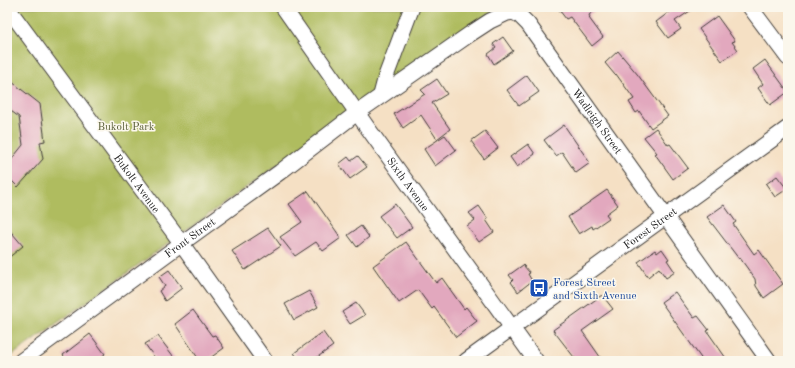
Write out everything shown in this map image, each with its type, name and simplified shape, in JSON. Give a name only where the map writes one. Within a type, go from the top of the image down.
[{"type":"street","name":"Bukolt Avenue","points":[[7,7],[182,243],[265,361]]},
{"type":"street","name":"Sixth Avenue","points":[[283,7],[358,112],[367,127],[536,361]]},
{"type":"street","points":[[381,95],[386,76],[412,7]]},
{"type":"street","points":[[750,7],[788,58]]},
{"type":"street","name":"Wadleigh Street","points":[[381,95],[497,17],[513,12],[524,19],[769,361]]},
{"type":"street","name":"Front Street","points":[[21,361],[280,172],[381,95]]},
{"type":"street","name":"Forest Street","points":[[466,361],[664,216],[788,128]]},
{"type":"green space","name":"Bukolt Park","points":[[7,7],[502,7],[485,16],[7,359]]},
{"type":"building","points":[[557,7],[599,7],[589,15],[589,18],[603,37],[592,46],[570,17],[566,19]]},
{"type":"building","points":[[676,7],[696,7],[675,21],[681,29],[668,38],[656,22]]},
{"type":"building","points":[[717,16],[735,41],[732,42],[738,50],[722,61],[699,29]]},
{"type":"building","points":[[503,37],[513,51],[494,64],[488,54],[496,48],[493,44]]},
{"type":"building","points":[[618,51],[638,75],[668,116],[651,128],[639,111],[636,113],[629,102],[634,99],[616,74],[615,75],[605,63]]},
{"type":"building","points":[[765,60],[788,92],[770,105],[758,88],[763,84],[753,69]]},
{"type":"building","points":[[527,75],[539,92],[519,106],[507,90]]},
{"type":"building","points":[[7,78],[40,104],[45,141],[40,142],[43,159],[18,187],[7,176],[7,165],[23,145],[19,117],[7,108]]},
{"type":"building","points":[[437,79],[447,94],[432,103],[450,129],[437,139],[421,115],[403,128],[394,114],[425,94],[421,90]]},
{"type":"building","points":[[564,125],[590,163],[576,173],[562,152],[556,156],[544,140]]},
{"type":"building","points":[[656,128],[668,145],[670,144],[688,168],[673,179],[655,154],[657,153],[644,137]]},
{"type":"building","points":[[485,131],[498,148],[484,159],[471,141]]},
{"type":"building","points":[[445,135],[456,150],[435,166],[424,149]]},
{"type":"building","points":[[528,144],[535,154],[517,167],[510,157]]},
{"type":"building","points":[[358,156],[367,167],[350,179],[339,164],[348,157],[351,161]]},
{"type":"building","points":[[777,176],[787,189],[775,197],[766,184]]},
{"type":"building","points":[[607,190],[618,205],[606,214],[609,218],[593,229],[592,226],[579,234],[568,217]]},
{"type":"building","points":[[308,191],[341,238],[323,251],[316,242],[295,256],[280,237],[302,222],[289,204]]},
{"type":"building","points":[[395,204],[412,227],[397,238],[379,216]]},
{"type":"building","points":[[724,205],[736,222],[733,224],[754,254],[759,250],[783,284],[764,298],[756,286],[755,279],[707,217]]},
{"type":"building","points":[[479,206],[488,219],[486,220],[494,232],[479,242],[467,226],[475,220],[469,213]]},
{"type":"building","points":[[361,226],[369,237],[357,247],[348,235]]},
{"type":"building","points":[[7,227],[23,246],[7,259]]},
{"type":"building","points":[[268,228],[281,246],[245,270],[232,251]]},
{"type":"building","points":[[406,242],[436,283],[442,278],[464,309],[466,307],[477,321],[456,337],[434,307],[432,309],[418,290],[399,303],[373,266]]},
{"type":"building","points":[[662,249],[675,272],[666,278],[659,268],[648,277],[638,262],[655,250],[657,253]]},
{"type":"building","points":[[523,265],[530,273],[528,274],[532,281],[518,292],[511,282],[513,280],[509,275]]},
{"type":"building","points":[[169,270],[182,288],[165,301],[159,291],[165,286],[159,277]]},
{"type":"building","points":[[309,291],[318,307],[294,320],[285,304]]},
{"type":"building","points":[[675,292],[694,318],[698,316],[709,330],[707,331],[728,361],[703,361],[661,302]]},
{"type":"building","points":[[602,295],[613,309],[582,331],[603,361],[577,361],[553,330]]},
{"type":"building","points":[[356,303],[365,315],[350,324],[342,312]]},
{"type":"building","points":[[193,310],[212,336],[215,335],[224,348],[206,361],[200,361],[175,324]]},
{"type":"building","points":[[323,332],[333,346],[312,361],[300,361],[294,353]]},
{"type":"building","points":[[90,334],[105,354],[96,361],[67,361],[63,355]]},
{"type":"building","points":[[158,336],[177,361],[157,361],[145,344]]},
{"type":"place","name":"Forest Street and Sixth Avenue","points":[[539,288]]}]
